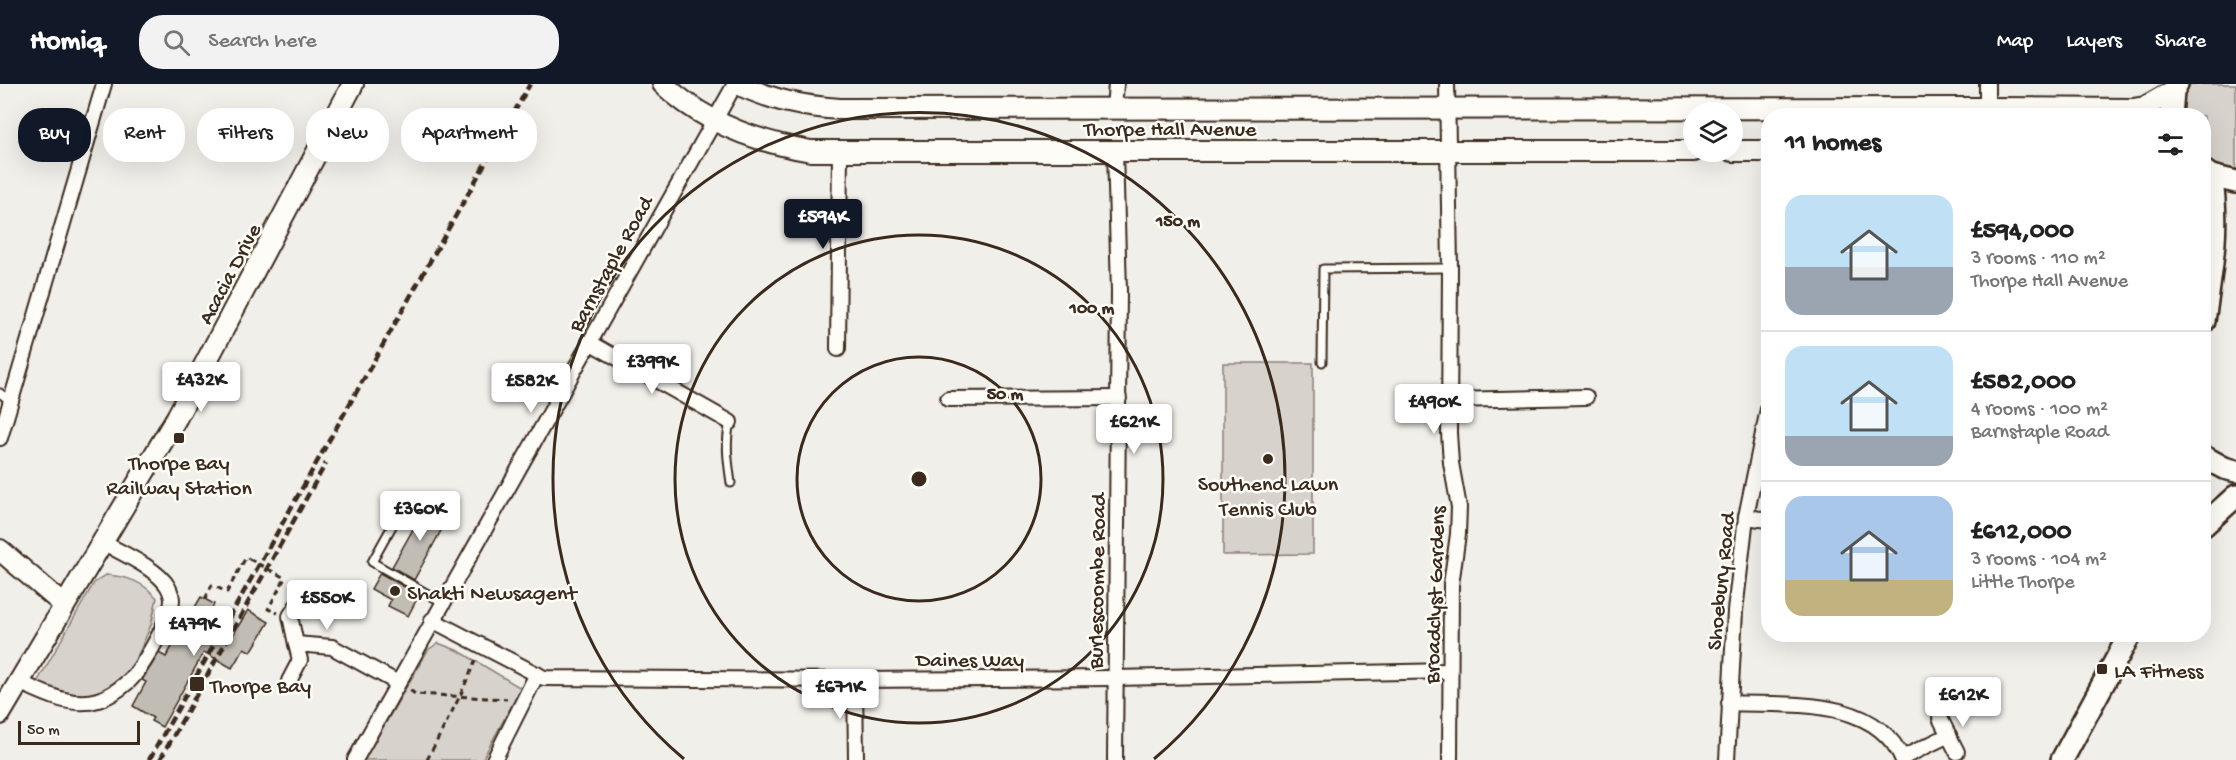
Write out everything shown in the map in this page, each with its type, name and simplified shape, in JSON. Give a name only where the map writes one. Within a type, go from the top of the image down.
[{"type":"main road","points":[[2172,108],[2175,88]]},
{"type":"main road","points":[[2211,175],[2236,182]]},
{"type":"main road","points":[[2211,200],[2215,226],[2211,274]]},
{"type":"main road","points":[[2211,461],[2236,471]]},
{"type":"main road","points":[[2211,519],[2236,496]]},
{"type":"main road","points":[[2062,760],[2126,642]]},
{"type":"street","points":[[0,438],[5,398],[104,84]]},
{"type":"street","name":"Acacia Drive","points":[[0,714],[12,689],[92,557],[104,543],[177,417],[353,84]]},
{"type":"street","name":"Thorpe Hall Avenue","points":[[663,84],[713,120],[752,138],[811,151],[1683,151]]},
{"type":"street","name":"Thorpe Hall Avenue","points":[[736,84],[769,98],[802,106],[840,109],[1447,108],[1761,112]]},
{"type":"street","name":"Barnstaple Road","points":[[354,760],[713,120],[736,84]]},
{"type":"street","points":[[1114,108],[1116,84]]},
{"type":"street","name":"Broadclyst Gardens","points":[[1447,84],[1450,400],[1452,463],[1459,507],[1451,585],[1450,760]]},
{"type":"street","points":[[1987,84],[1987,108]]},
{"type":"street","name":"Thorpe Hall Avenue","points":[[2139,108],[2145,107],[2175,88]]},
{"type":"street","points":[[838,349],[840,151]]},
{"type":"street","name":"Burlescoombe Road","points":[[1115,151],[1119,291],[1115,760]]},
{"type":"street","points":[[1743,151],[1761,151]]},
{"type":"street","points":[[589,342],[730,422]]},
{"type":"street","points":[[1450,400],[1586,397]]},
{"type":"street","points":[[948,399],[1119,398]]},
{"type":"street","name":"Shoebury Road","points":[[1727,760],[1735,611],[1746,517],[1761,443]]},
{"type":"street","points":[[1746,517],[1761,519]]},
{"type":"street","points":[[12,689],[79,702],[98,700],[115,692],[131,680],[144,662],[170,612],[172,598],[166,585],[153,572],[104,543]]},
{"type":"street","points":[[0,550],[64,604]]},
{"type":"street","points":[[290,681],[300,660],[290,616],[297,605]]},
{"type":"street","name":"Daines Way","points":[[432,620],[544,678],[554,679],[1115,678],[1450,671]]},
{"type":"street","points":[[296,644],[332,647],[398,683]]},
{"type":"street","points":[[494,760],[537,674]]},
{"type":"street","points":[[855,680],[856,760]]},
{"type":"street","points":[[1729,703],[1831,707],[1849,712],[1885,734],[1903,759],[1948,735]]},
{"type":"street","points":[[1940,718],[1957,752]]},
{"type":"lane","points":[[1322,363],[1323,269],[1450,268]]},
{"type":"lane","points":[[730,422],[726,453],[731,483]]},
{"type":"lane","points":[[406,501],[372,562],[442,602]]},
{"type":"path","points":[[205,599],[212,585],[226,592],[246,557],[285,578],[268,609]]},
{"type":"path","points":[[427,760],[482,647]]},
{"type":"path","points":[[398,683],[415,694],[523,700]]},
{"type":"shaded area","points":[[2190,84],[2236,84],[2236,170],[2211,162],[2211,108],[2183,108],[2184,97]]},
{"type":"shaded area","name":"Southend Lawn Tennis Club","points":[[1223,363],[1313,363],[1313,554],[1223,555]]},
{"type":"shaded area","points":[[106,575],[134,581],[157,598],[151,625],[132,669],[104,694],[83,699],[59,696],[36,684],[94,583]]},
{"type":"shaded area","points":[[438,643],[459,651],[521,688],[482,760],[364,760],[428,650]]},
{"type":"building","points":[[427,504],[449,516],[414,580],[392,567]]},
{"type":"building","name":"Shakti Newsagent","points":[[380,573],[419,595],[408,616],[388,606],[391,600],[371,589]]},
{"type":"building","points":[[201,597],[214,604],[206,621],[233,635],[248,610],[269,622],[251,652],[244,648],[232,668],[204,652],[162,727],[151,721],[153,718],[133,706],[146,682],[142,680],[159,653],[166,657],[182,629],[176,626],[185,611],[191,614]]},
{"type":"railway","points":[[149,760],[530,84]]},
{"type":"railway","points":[[160,760],[326,463]]},
{"type":"place","name":"Thorpe Bay Railway Station","points":[[179,438]]},
{"type":"place","name":"Southend Lawn Tennis Club","points":[[1268,459]]},
{"type":"place","name":"Shakti Newsagent","points":[[395,591]]},
{"type":"place","name":"LA Fitness","points":[[2102,669]]},
{"type":"place","name":"Thorpe Bay","points":[[197,684]]}]
